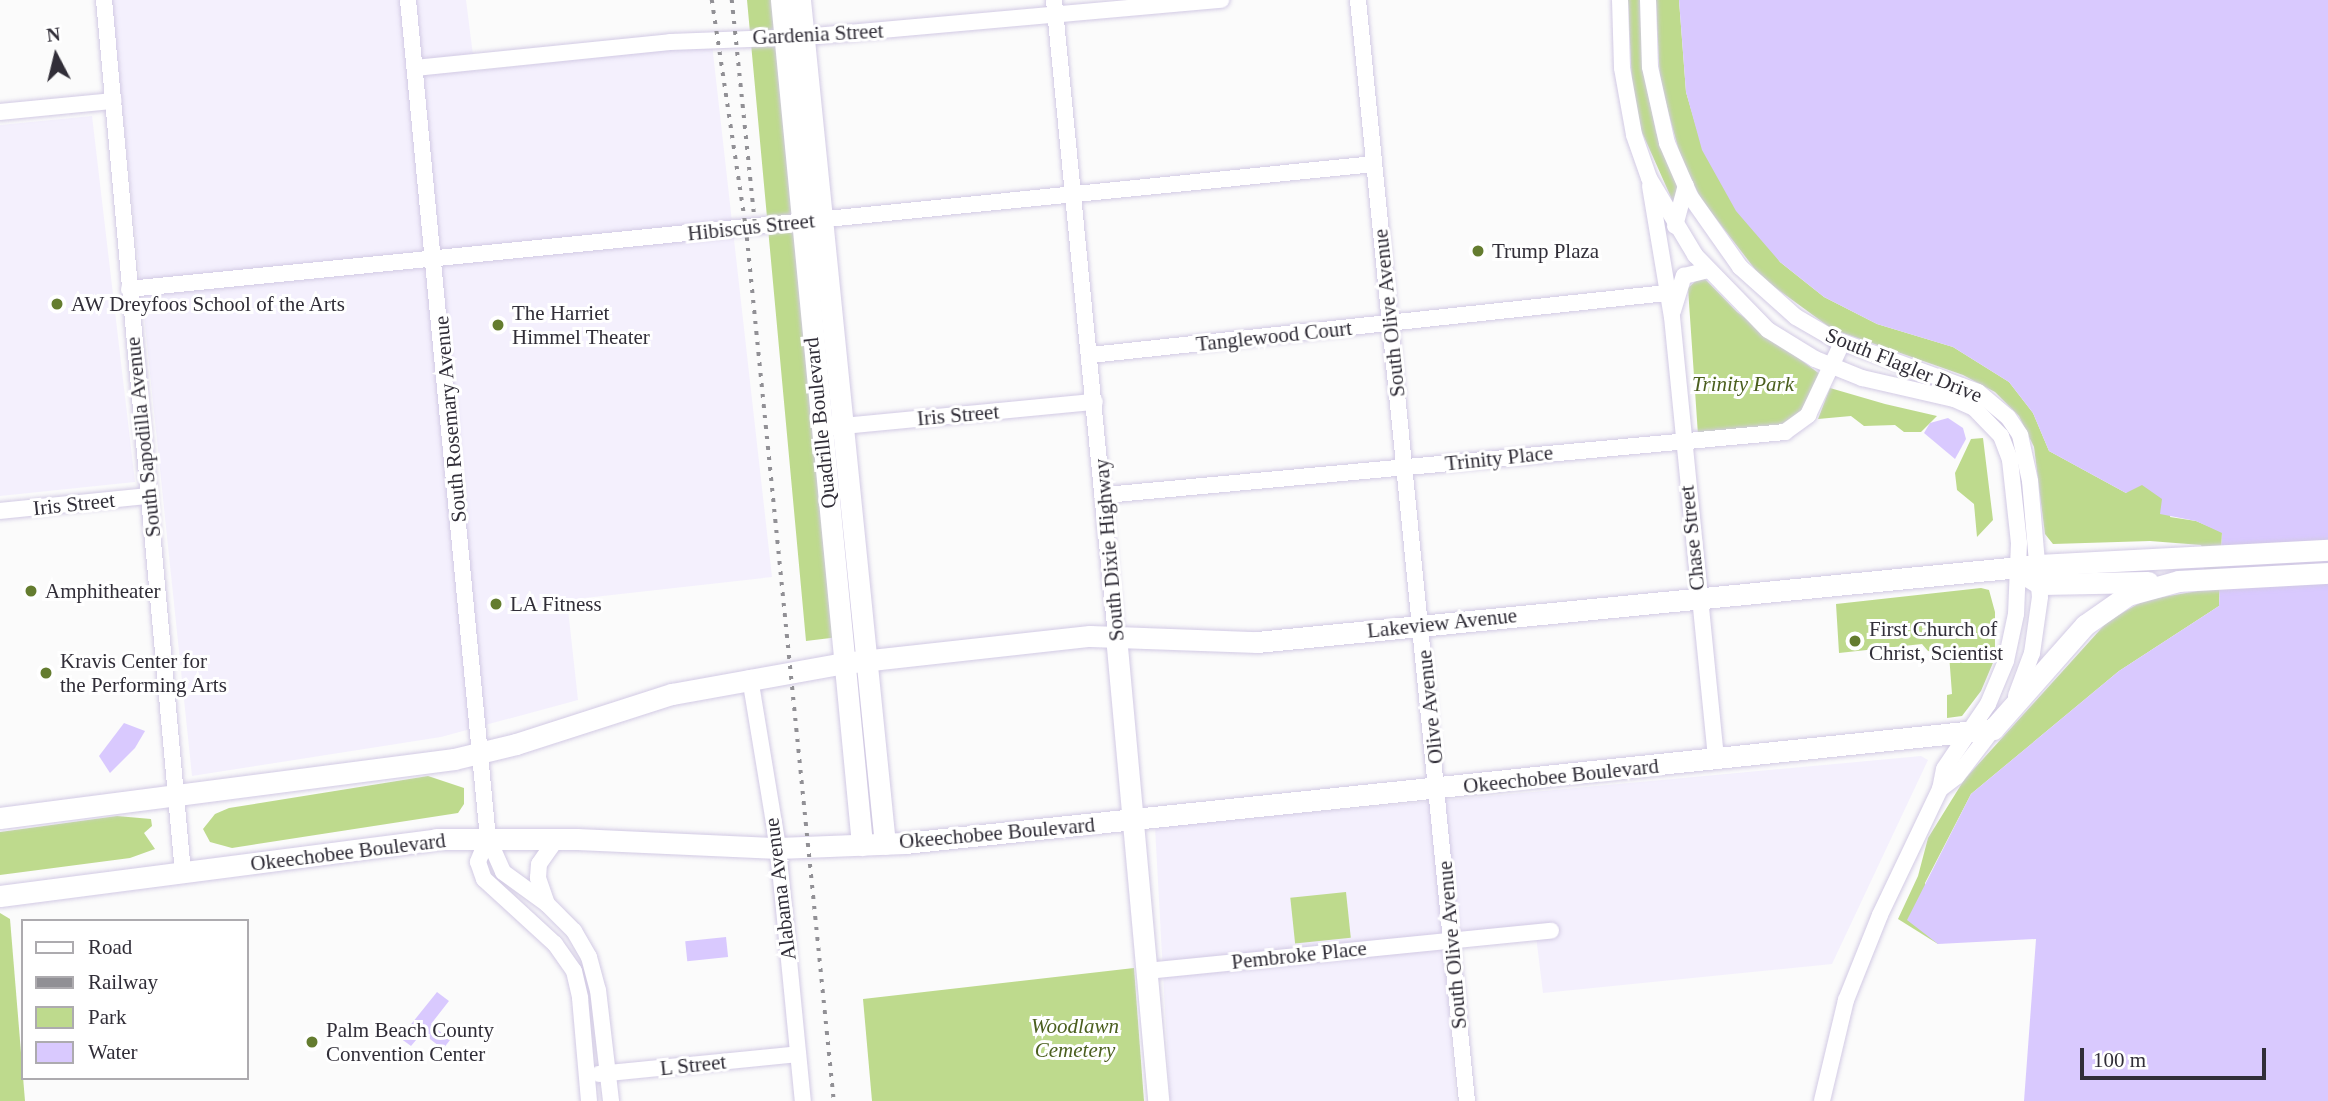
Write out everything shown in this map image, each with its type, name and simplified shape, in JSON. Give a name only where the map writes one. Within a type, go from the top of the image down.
[{"type":"main road","name":"Quadrille Boulevard","points":[[781,0],[794,38],[822,220],[885,844]]},
{"type":"main road","name":"Quadrille Boulevard","points":[[800,0],[794,38],[800,222],[862,845]]},
{"type":"main road","points":[[2039,574],[2189,557],[2328,550]]},
{"type":"main road","points":[[2018,570],[2039,574],[2166,582],[2328,573]]},
{"type":"main road","name":"Lakeview Avenue","points":[[866,661],[1116,636],[1257,642],[1699,597],[2018,570]]},
{"type":"main road","points":[[2014,702],[2095,616],[2128,595],[2166,582]]},
{"type":"main road","name":"South Dixie Highway","points":[[1116,636],[1158,1101]]},
{"type":"main road","points":[[0,818],[481,753],[672,694],[750,678],[866,661]]},
{"type":"main road","name":"South Flagler Drive","points":[[1993,729],[2014,702]]},
{"type":"main road","name":"Okeechobee Boulevard","points":[[0,896],[382,844],[488,838],[557,838],[778,848],[885,844],[1716,760],[1993,729]]},
{"type":"street","name":"South Sapodilla Avenue","points":[[104,0],[148,496],[179,792],[183,873]]},
{"type":"street","name":"South Rosemary Avenue","points":[[408,0],[488,838]]},
{"type":"street","name":"Gardenia Street","points":[[415,68],[670,42],[794,38],[1055,8],[1221,0]]},
{"type":"street","name":"South Olive Avenue","points":[[1358,0],[1422,626]]},
{"type":"street","name":"South Flagler Drive","points":[[1620,0],[1628,106],[1649,178],[1675,226],[1708,270],[1768,330],[1831,367],[1967,403],[1991,423],[2010,460],[2018,570],[2016,614],[2006,661],[1988,704],[1944,769],[1940,789],[1856,972],[1822,1101]]},
{"type":"street","name":"South Flagler Drive","points":[[1648,0],[1656,99],[1667,143],[1686,185],[1712,229],[1767,295],[1796,317],[1842,342],[1963,385],[1987,398],[2008,417],[2025,453],[2039,574],[2032,653],[2014,702]]},
{"type":"street","name":"South Dixie Highway","points":[[1055,8],[1105,495],[1116,636]]},
{"type":"street","points":[[0,112],[113,101]]},
{"type":"street","name":"Hibiscus Street","points":[[129,289],[1374,164]]},
{"type":"street","name":"Chase Street","points":[[1649,178],[1672,317],[1682,442],[1716,760]]},
{"type":"street","points":[[1675,226],[1686,185]]},
{"type":"street","points":[[1658,235],[1675,226],[1712,229]]},
{"type":"street","name":"Chase Street","points":[[1672,317],[1679,283],[1692,272],[1708,270]]},
{"type":"street","name":"Tanglewood Court","points":[[1091,355],[1666,293]]},
{"type":"street","name":"Trinity Place","points":[[1105,495],[1682,442],[1794,429],[1808,415],[1842,342]]},
{"type":"street","name":"Iris Street","points":[[820,428],[1095,402]]},
{"type":"street","name":"Iris Street","points":[[0,511],[148,496]]},
{"type":"street","name":"Olive Avenue","points":[[1422,626],[1438,788]]},
{"type":"street","name":"Alabama Avenue","points":[[750,678],[778,848],[803,1101]]},
{"type":"street","name":"South Flagler Drive","points":[[1940,789],[1957,776],[1993,729]]},
{"type":"street","name":"South Olive Avenue","points":[[1438,788],[1467,1101]]},
{"type":"street","points":[[488,838],[503,872],[547,904],[574,931],[589,957],[598,990],[611,1101]]},
{"type":"street","points":[[488,838],[478,862],[484,879],[555,944],[574,971],[589,1101]]},
{"type":"street","points":[[547,904],[538,877],[539,864],[557,838]]},
{"type":"street","name":"Pembroke Place","points":[[1147,971],[1551,931]]},
{"type":"street","name":"L Street","points":[[587,1075],[798,1054]]},
{"type":"shaded area","points":[[111,0],[466,0],[475,71],[712,44],[772,577],[567,600],[578,700],[441,737],[192,776]]},
{"type":"shaded area","name":"AW Dreyfoos School of the Arts","points":[[92,116],[135,482],[0,496],[0,125]]},
{"type":"shaded area","points":[[1921,756],[1928,760],[1832,964],[1543,993],[1535,928],[1460,936],[1444,951],[1456,1101],[1170,1101],[1155,827]]},
{"type":"green space","points":[[747,0],[772,0],[818,449],[837,465],[855,635],[806,641]]},
{"type":"green space","points":[[1628,0],[1641,0],[1648,92],[1656,132],[1678,188],[1674,204],[1641,130],[1632,84]]},
{"type":"green space","points":[[1656,0],[1679,0],[1686,92],[1703,150],[1780,262],[1824,297],[1877,324],[1953,347],[2009,382],[2033,413],[2049,451],[2126,493],[2140,473],[2175,495],[2170,517],[2196,521],[2222,532],[2219,606],[2119,671],[1971,794],[1925,883],[1926,908],[1938,944],[1898,919],[1918,876],[1928,838],[1964,780],[2108,621],[2145,600],[2204,590],[2204,552],[2201,545],[2150,541],[2053,544],[2045,534],[2034,447],[2019,416],[1995,392],[1963,375],[1832,329],[1761,277],[1701,199],[1681,158],[1660,82]]},
{"type":"green space","name":"Trinity Park","points":[[1699,278],[1704,278],[1737,312],[1821,375],[1803,413],[1783,426],[1698,435],[1688,288]]},
{"type":"green space","points":[[1830,388],[1937,416],[1921,432],[1904,432],[1895,425],[1864,426],[1851,416],[1818,419]]},
{"type":"green space","points":[[1983,438],[1993,520],[1977,537],[1974,504],[1957,490],[1955,473],[1971,439]]},
{"type":"green space","points":[[1981,588],[1989,590],[1995,612],[1995,658],[1981,691],[1962,716],[1947,718],[1947,695],[1952,694],[1949,654],[1928,651],[1922,644],[1839,653],[1836,604]]},
{"type":"green space","points":[[428,776],[464,788],[464,804],[458,813],[232,848],[210,842],[203,829],[215,814],[229,808]]},
{"type":"green space","points":[[117,816],[151,819],[152,826],[144,833],[155,849],[130,858],[0,875],[0,832]]},
{"type":"green space","points":[[1346,892],[1351,938],[1295,944],[1290,898]]},
{"type":"green space","points":[[0,913],[10,919],[21,1080],[23,1080],[25,1101],[0,1101]]},
{"type":"green space","name":"Woodlawn Cemetery","points":[[1134,968],[1144,1101],[872,1101],[863,999]]},
{"type":"water","points":[[1679,0],[2328,0],[2328,1101],[2024,1101],[2036,939],[1938,944],[1907,920],[1971,794],[2119,671],[2219,606],[2222,533],[2196,521],[2160,514],[2162,499],[2142,485],[2126,493],[2049,451],[2033,413],[2009,382],[1953,347],[1877,324],[1824,297],[1780,262],[1736,211],[1702,150],[1686,92]]},
{"type":"water","points":[[1948,418],[1963,428],[1966,439],[1955,459],[1924,433],[1930,423]]},
{"type":"water","points":[[124,723],[145,731],[135,748],[110,773],[99,756]]},
{"type":"water","points":[[726,937],[728,957],[687,961],[685,941]]},
{"type":"water","points":[[437,992],[449,1001],[431,1024],[450,1040],[443,1049],[422,1033],[411,1046],[400,1038]]},
{"type":"railway","points":[[712,0],[746,227],[834,1101]]},
{"type":"railway","points":[[732,0],[755,223]]},
{"type":"place","name":"Trump Plaza","points":[[1478,251]]},
{"type":"place","name":"AW Dreyfoos School of the Arts","points":[[57,304]]},
{"type":"place","name":"The Harriet Himmel Theater","points":[[498,325]]},
{"type":"place","name":"Amphitheater","points":[[31,591]]},
{"type":"place","name":"LA Fitness","points":[[496,604]]},
{"type":"place","name":"First Church of Christ, Scientist","points":[[1855,641]]},
{"type":"place","name":"Kravis Center for the Performing Arts","points":[[46,673]]},
{"type":"place","name":"Palm Beach County Convention Center","points":[[312,1042]]}]
